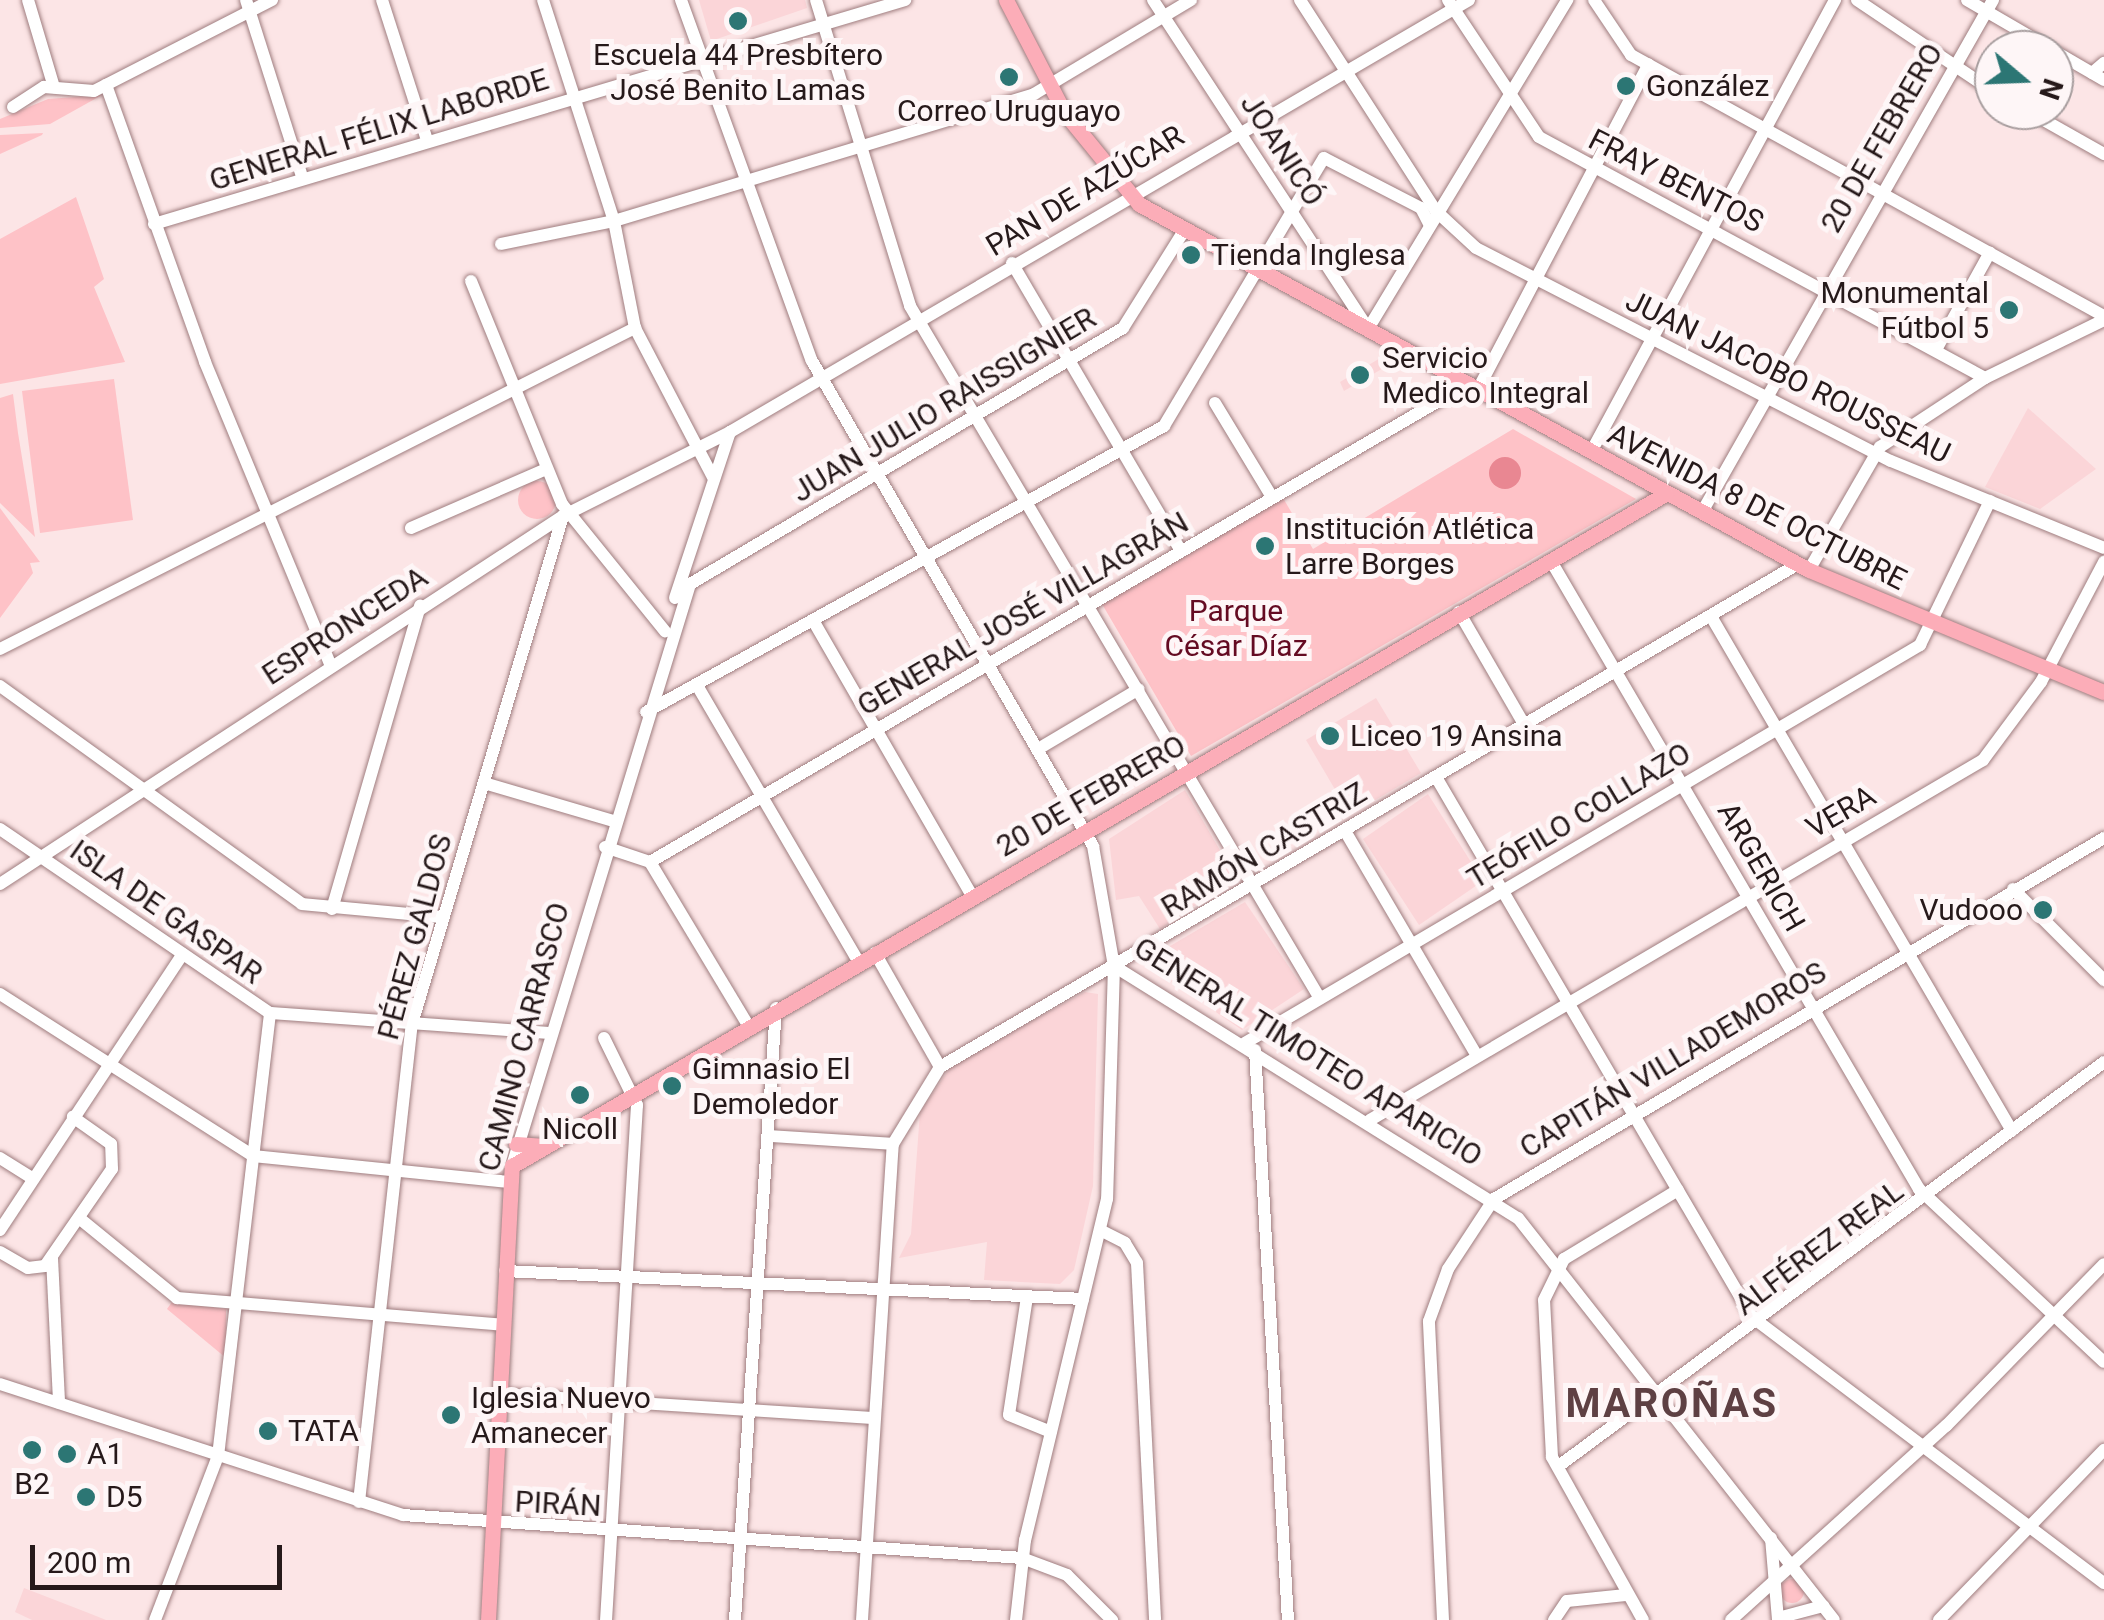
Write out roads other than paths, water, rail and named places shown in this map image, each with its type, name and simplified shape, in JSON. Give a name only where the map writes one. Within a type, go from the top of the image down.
[{"type":"main road","name":"AVENIDA 8 DE OCTUBRE","points":[[1006,0],[1050,88],[1126,195],[1803,568],[1928,624],[2104,692]]},
{"type":"main road","name":"20 DE FEBRERO","points":[[511,1174],[545,1146],[776,1008],[1665,494]]},
{"type":"main road","points":[[516,1144],[545,1146]]},
{"type":"main road","name":"CAMINO CARRASCO","points":[[488,1620],[511,1174]]},
{"type":"street","points":[[28,0],[54,87]]},
{"type":"street","points":[[6,110],[54,87],[106,86],[249,5],[272,0]]},
{"type":"street","points":[[382,0],[427,140]]},
{"type":"street","points":[[544,0],[614,221],[635,328],[702,445],[713,477]]},
{"type":"street","name":"GENERAL TIMOTEO APARICIO","points":[[681,0],[822,378],[1087,831],[1114,966],[1494,1199],[1558,1265],[1834,1620]]},
{"type":"street","points":[[816,0],[919,320],[1320,997]]},
{"type":"street","name":"GENERAL FÉLIX LABORDE","points":[[154,224],[905,0]]},
{"type":"street","name":"JOANICÓ","points":[[1153,0],[1368,329]]},
{"type":"street","points":[[501,244],[614,221],[1050,88],[1191,0]]},
{"type":"street","name":"JUAN JACOBO ROUSSEAU","points":[[1300,0],[1435,212],[1459,234],[1875,454],[2104,548]]},
{"type":"street","name":"PAN DE AZÚCAR","points":[[730,432],[1126,195],[1348,70],[1451,4],[1469,0]]},
{"type":"street","points":[[1368,329],[1435,212],[1511,96],[1567,0]]},
{"type":"street","points":[[1594,0],[1631,55],[2104,318]]},
{"type":"street","points":[[1591,452],[1835,0]]},
{"type":"street","points":[[1857,0],[1974,75]]},
{"type":"street","points":[[1967,0],[1990,6],[2024,30]]},
{"type":"street","name":"FRAY BENTOS","points":[[1451,4],[1539,137],[1938,346],[1985,378]]},
{"type":"street","points":[[249,5],[302,178]]},
{"type":"street","name":"20 DE FEBRERO","points":[[1702,512],[1990,6]]},
{"type":"street","points":[[2074,62],[2098,76],[2104,63]]},
{"type":"street","points":[[1477,391],[1649,64]]},
{"type":"street","points":[[106,86],[154,224],[330,664]]},
{"type":"street","points":[[2061,130],[2104,154]]},
{"type":"street","points":[[646,712],[698,687],[1164,426],[1324,158],[1435,212]]},
{"type":"street","points":[[1412,203],[1425,192]]},
{"type":"street","name":"JUAN JULIO RAISSIGNIER","points":[[690,584],[1068,361],[1136,314],[1185,229]]},
{"type":"street","points":[[1938,346],[1990,252]]},
{"type":"street","points":[[1012,264],[1180,551]]},
{"type":"street","points":[[471,281],[565,514],[665,631]]},
{"type":"street","points":[[1803,568],[1875,454],[1985,378],[2104,318]]},
{"type":"street","points":[[0,649],[635,328]]},
{"type":"street","name":"GENERAL JOSÉ VILLAGRÁN","points":[[650,862],[1442,399],[1455,379]]},
{"type":"street","points":[[1215,403],[1272,497]]},
{"type":"street","name":"ESPRONCEDA","points":[[0,884],[330,664],[565,514],[730,432]]},
{"type":"street","name":"CAMINO CARRASCO","points":[[661,658],[665,631],[730,432]]},
{"type":"street","points":[[411,528],[546,469]]},
{"type":"street","name":"TEÓFILO COLLAZO","points":[[1250,1046],[1320,997],[1920,645],[1990,501]]},
{"type":"street","name":"PÉREZ GALDOS","points":[[359,1502],[412,1024],[565,514]]},
{"type":"street","name":"ARGERICH","points":[[1551,561],[1926,1198],[2104,1362]]},
{"type":"street","name":"VERA","points":[[1370,1120],[1983,760],[2047,670],[2104,562]]},
{"type":"street","name":"RAMÓN CASTRIZ","points":[[893,1144],[940,1068],[1617,672],[1803,568]]},
{"type":"street","name":"CAMINO CARRASCO","points":[[511,1174],[516,1144],[661,658],[690,584]]},
{"type":"street","points":[[332,909],[420,606]]},
{"type":"street","points":[[1459,612],[1525,726]]},
{"type":"street","points":[[1712,618],[2012,1131]]},
{"type":"street","points":[[814,622],[972,897]]},
{"type":"street","points":[[0,686],[292,899],[332,909],[443,917]]},
{"type":"street","points":[[698,687],[859,962]]},
{"type":"street","points":[[1038,749],[1139,689]]},
{"type":"street","points":[[1436,778],[1759,1324],[2104,1583]]},
{"type":"street","points":[[484,783],[613,821]]},
{"type":"street","name":"ISLA DE GASPAR","points":[[0,829],[270,1013],[550,1033]]},
{"type":"street","points":[[1345,832],[1477,1056]]},
{"type":"street","name":"CAPITÁN VILLADEMOROS","points":[[1443,1620],[1429,1320],[1448,1270],[1494,1199],[1813,1006],[2104,838]]},
{"type":"street","points":[[606,846],[650,862],[748,1025]]},
{"type":"street","points":[[2013,889],[2104,980]]},
{"type":"street","points":[[875,953],[940,1068]]},
{"type":"street","points":[[0,1230],[31,1177],[183,954]]},
{"type":"street","points":[[1016,1620],[1022,1558],[1100,1230],[1114,966]]},
{"type":"street","points":[[0,994],[253,1156],[394,1170],[511,1174]]},
{"type":"street","points":[[736,1620],[776,1008]]},
{"type":"street","points":[[155,1620],[218,1456],[270,1013]]},
{"type":"street","points":[[604,1038],[634,1096],[606,1620]]},
{"type":"street","points":[[1250,1046],[1288,1620]]},
{"type":"street","name":"ALFÉREZ REAL","points":[[1560,1466],[1661,1398],[2104,1062]]},
{"type":"street","points":[[0,1252],[35,1269],[52,1258],[116,1156],[72,1117]]},
{"type":"street","points":[[770,1136],[893,1144],[862,1620]]},
{"type":"street","points":[[0,1158],[31,1177]]},
{"type":"street","points":[[1643,1620],[1551,1452],[1544,1300],[1558,1265],[1678,1190]]},
{"type":"street","points":[[79,1218],[172,1296],[503,1324]]},
{"type":"street","points":[[1100,1230],[1126,1242],[1137,1263],[1155,1620]]},
{"type":"street","points":[[52,1258],[60,1404]]},
{"type":"street","points":[[1731,1620],[1924,1446],[2104,1264]]},
{"type":"street","points":[[506,1271],[1082,1300]]},
{"type":"street","points":[[1027,1297],[1009,1415],[1051,1432]]},
{"type":"street","name":"PIRÁN","points":[[0,1384],[359,1502],[493,1526],[1022,1558],[1067,1575],[1112,1620]]},
{"type":"street","points":[[500,1394],[874,1418]]},
{"type":"street","points":[[1939,1620],[2104,1450]]},
{"type":"street","points":[[1771,1538],[1778,1619],[1823,1606]]},
{"type":"street","points":[[1554,1620],[1567,1601],[1626,1594]]},
{"type":"place","name":"Escuela 44 Presbítero José Benito Lamas","points":[[738,21]]},
{"type":"place","name":"Correo Uruguayo","points":[[1009,77]]},
{"type":"place","name":"González","points":[[1626,86]]},
{"type":"place","name":"Tienda Inglesa","points":[[1191,255]]},
{"type":"place","name":"Monumental Fútbol 5","points":[[2009,310]]},
{"type":"place","name":"Servicio Medico Integral","points":[[1360,375]]},
{"type":"place","name":"Institución Atlética Larre Borges","points":[[1265,546]]},
{"type":"place","name":"Liceo 19 Ansina","points":[[1330,736]]},
{"type":"place","name":"Vudooo","points":[[2043,910]]},
{"type":"place","name":"Gimnasio El Demoledor","points":[[672,1086]]},
{"type":"place","name":"Nicoll","points":[[580,1095]]},
{"type":"place","name":"Iglesia Nuevo Amanecer","points":[[451,1415]]},
{"type":"place","name":"TATA","points":[[268,1431]]},
{"type":"place","name":"B2","points":[[32,1450]]},
{"type":"place","name":"A1","points":[[67,1454]]},
{"type":"place","name":"D5","points":[[86,1497]]},
{"type":"district","name":"MAROÑAS","points":[[1672,1404]]},
{"type":"park label","name":"Parque César Díaz","points":[[1236,628]]}]
